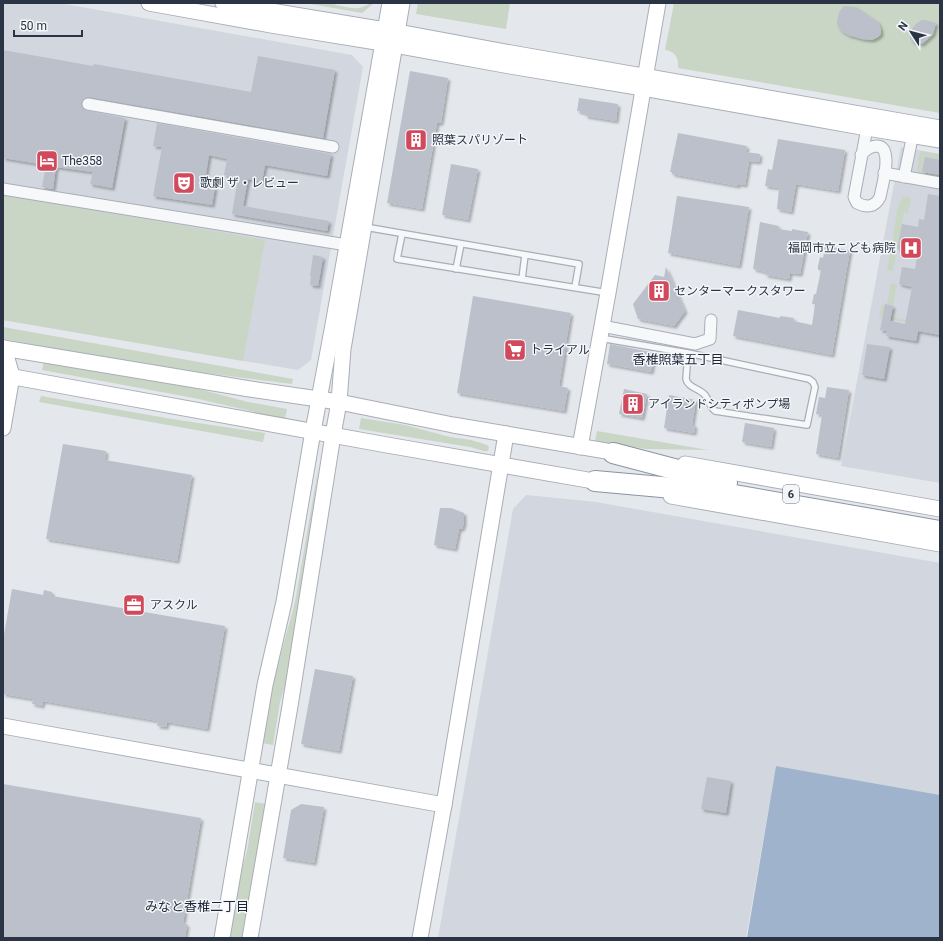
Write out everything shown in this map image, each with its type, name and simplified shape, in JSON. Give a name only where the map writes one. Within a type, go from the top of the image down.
[{"type":"highway","points":[[613,453],[717,487]]},
{"type":"highway","points":[[595,481],[717,487]]},
{"type":"highway","name":"6","points":[[717,487],[863,512],[940,520]]},
{"type":"highway","name":"6","points":[[863,512],[940,531]]},
{"type":"street","points":[[149,3],[271,25],[390,37],[511,53],[867,128],[940,128]]},
{"type":"street","points":[[224,3],[390,37]]},
{"type":"street","points":[[250,938],[339,402],[343,349],[364,227],[390,37],[390,3]]},
{"type":"street","points":[[222,938],[265,685],[284,602],[347,245],[390,37],[402,3]]},
{"type":"street","points":[[580,447],[658,3]]},
{"type":"street","points":[[644,82],[914,129],[940,140]]},
{"type":"street","points":[[88,104],[333,147]]},
{"type":"street","points":[[861,155],[873,146],[880,146],[885,151],[887,160],[880,196],[873,206],[866,207],[857,203],[854,197],[861,155],[867,128]]},
{"type":"street","points":[[904,177],[914,129]]},
{"type":"street","points":[[884,173],[940,183]]},
{"type":"street","points":[[904,177],[917,186],[940,190]]},
{"type":"street","points":[[3,189],[347,245]]},
{"type":"street","points":[[600,332],[695,344]]},
{"type":"street","points":[[3,428],[8,375],[3,349],[339,402],[453,425],[613,453],[721,469],[940,509]]},
{"type":"street","points":[[8,375],[502,466],[595,481],[716,505],[940,544]]},
{"type":"street","points":[[420,938],[502,466],[506,434]]},
{"type":"street","points":[[3,726],[444,805]]},
{"type":"lane","points":[[364,227],[579,264],[575,287]]},
{"type":"lane","points":[[402,234],[397,259],[608,293]]},
{"type":"lane","points":[[456,268],[461,244]]},
{"type":"lane","points":[[522,279],[525,255]]},
{"type":"lane","points":[[600,332],[809,379],[813,382],[815,387],[807,425],[715,411],[704,394],[688,385],[688,353]]},
{"type":"shaded area","points":[[3,3],[59,3],[352,55],[363,67],[311,360],[298,370],[3,320]]},
{"type":"shaded area","name":"福岡市立こども病院","points":[[901,147],[940,154],[940,483],[841,466]]},
{"type":"shaded area","points":[[526,495],[596,502],[940,563],[940,795],[776,766],[746,938],[438,938],[513,509]]},
{"type":"green space","points":[[305,3],[334,3],[333,4],[356,8],[374,3],[362,13]]},
{"type":"green space","points":[[418,3],[510,3],[506,29],[416,14]]},
{"type":"green space","points":[[674,3],[940,3],[940,113],[678,68],[678,61],[674,53],[665,50]]},
{"type":"green space","points":[[920,151],[940,154],[940,177],[918,173],[917,170]]},
{"type":"green space","points":[[3,194],[265,240],[243,361],[3,320]]},
{"type":"green space","points":[[903,196],[911,198],[908,214],[904,212],[893,271],[887,270],[898,207]]},
{"type":"green space","points":[[891,283],[897,284],[891,317],[906,320],[906,322],[879,318],[882,303],[887,304]]},
{"type":"green space","points":[[3,327],[293,379],[292,384],[178,371],[3,339]]},
{"type":"green space","points":[[44,361],[195,388],[248,402],[287,409],[285,419],[194,398],[42,370]]},
{"type":"green space","points":[[41,396],[172,419],[265,433],[263,442],[39,402]]},
{"type":"green space","points":[[361,418],[405,425],[450,437],[471,440],[489,447],[488,451],[484,451],[470,447],[359,429]]},
{"type":"green space","points":[[597,431],[708,450],[646,449],[595,441]]},
{"type":"green space","points":[[319,463],[301,603],[290,669],[280,702],[273,745],[262,743],[272,687],[295,602]]},
{"type":"green space","points":[[255,802],[266,804],[243,938],[229,938],[239,880],[247,851]]},
{"type":"water","points":[[776,766],[940,795],[940,938],[747,938]]},
{"type":"building","points":[[844,6],[856,7],[878,22],[881,29],[881,34],[872,40],[848,35],[841,31],[837,22],[839,12]]},
{"type":"building","points":[[922,20],[936,23],[933,34],[922,44],[913,42],[910,39],[910,31]]},
{"type":"building","points":[[3,50],[93,66],[94,64],[251,92],[258,56],[335,70],[323,138],[89,97],[85,98],[81,103],[84,110],[125,118],[112,188],[90,184],[93,172],[56,167],[53,189],[42,187],[46,165],[3,158]]},
{"type":"building","name":"照葉スパリゾート","points":[[410,71],[448,78],[441,123],[437,123],[422,209],[387,203]]},
{"type":"building","points":[[579,98],[618,104],[616,121],[585,116],[586,113],[577,111]]},
{"type":"building","points":[[157,123],[331,154],[327,176],[265,165],[262,182],[248,179],[243,206],[329,221],[327,231],[232,214],[238,178],[224,175],[227,159],[209,155],[204,186],[215,187],[212,205],[153,196],[162,147],[153,146]]},
{"type":"building","points":[[678,133],[747,146],[746,152],[760,154],[759,162],[749,161],[745,185],[738,184],[738,186],[672,174],[672,172],[670,172]]},
{"type":"building","points":[[778,139],[845,150],[838,191],[796,184],[791,212],[777,209],[779,188],[765,186],[768,169],[772,170]]},
{"type":"building","points":[[925,157],[940,160],[940,175],[922,172]]},
{"type":"building","name":"照葉スパリゾート","points":[[451,164],[478,169],[468,220],[442,215]]},
{"type":"building","name":"福岡市立こども病院","points":[[928,194],[940,196],[940,335],[918,331],[916,341],[886,336],[887,331],[880,330],[885,304],[893,306],[890,321],[905,324],[912,287],[899,284],[902,267],[915,269],[918,252],[897,249],[902,224],[918,227],[919,219],[924,220]]},
{"type":"building","points":[[677,196],[749,207],[739,266],[668,253]]},
{"type":"building","points":[[760,222],[779,226],[778,229],[792,231],[792,229],[808,232],[800,274],[790,273],[789,279],[765,275],[766,272],[753,269]]},
{"type":"building","points":[[825,246],[850,250],[832,355],[733,336],[738,310],[780,318],[780,316],[794,318],[793,321],[812,325],[815,304],[812,304],[814,294],[816,294],[821,270],[818,270],[818,266],[820,257],[823,258]]},
{"type":"building","points":[[313,255],[323,257],[318,286],[310,285]]},
{"type":"building","name":"センターマークスタワー","points":[[666,267],[685,311],[674,326],[638,319],[633,304],[655,275],[664,277]]},
{"type":"building","name":"トライアル","points":[[473,296],[571,313],[559,386],[568,388],[564,411],[457,393]]},
{"type":"building","points":[[610,344],[655,353],[651,372],[607,364]]},
{"type":"building","points":[[867,344],[890,347],[884,379],[862,375]]},
{"type":"building","points":[[827,387],[849,390],[838,458],[816,454],[822,415],[816,414],[819,397],[825,398]]},
{"type":"building","name":"アイランドシティポンプ場","points":[[624,389],[647,394],[642,418],[619,414]]},
{"type":"building","points":[[669,395],[696,400],[692,425],[695,425],[694,433],[664,428]]},
{"type":"building","points":[[745,423],[774,428],[771,447],[742,442]]},
{"type":"building","points":[[63,444],[106,451],[105,460],[192,475],[177,561],[46,539]]},
{"type":"building","points":[[440,508],[451,508],[464,513],[464,523],[462,529],[459,529],[455,549],[434,545]]},
{"type":"building","points":[[12,589],[43,595],[44,590],[52,592],[52,596],[225,626],[207,729],[167,722],[166,727],[157,726],[158,721],[43,701],[42,706],[32,704],[33,699],[3,694],[3,640]]},
{"type":"building","points":[[315,669],[353,676],[339,751],[301,744]]},
{"type":"building","points":[[707,777],[731,781],[726,813],[701,809]]},
{"type":"building","points":[[3,784],[201,818],[183,923],[187,924],[185,938],[3,938]]},
{"type":"building","points":[[301,804],[324,807],[314,863],[283,858],[291,810]]},
{"type":"place","name":"照葉スパリゾート","points":[[416,140]]},
{"type":"place","name":"The358","points":[[47,161]]},
{"type":"place","name":"歌劇 ザ・レビュー","points":[[184,183]]},
{"type":"place","name":"福岡市立こども病院","points":[[911,248]]},
{"type":"place","name":"センターマークスタワー","points":[[659,291]]},
{"type":"place","name":"トライアル","points":[[515,350]]},
{"type":"place","name":"アイランドシティポンプ場","points":[[633,404]]},
{"type":"place","name":"アスクル","points":[[134,605]]},
{"type":"district","name":"香椎照葉五丁目","points":[[678,359]]},
{"type":"district","name":"みなと香椎二丁目","points":[[197,906]]}]
